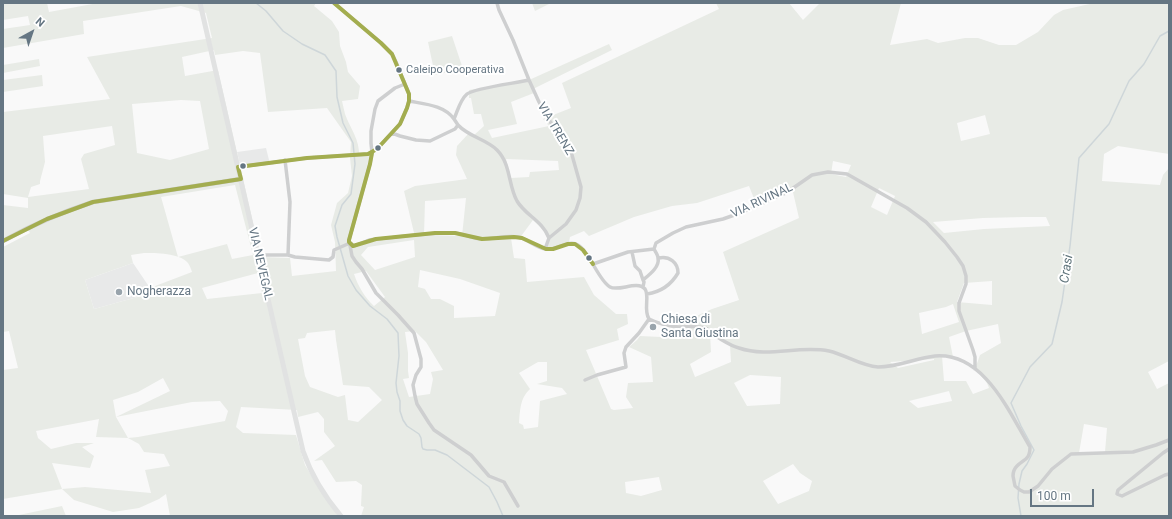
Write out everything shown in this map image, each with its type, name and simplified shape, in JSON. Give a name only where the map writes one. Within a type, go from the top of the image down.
[{"type":"main road","name":"VIA NEVEGAL","points":[[200,3],[303,451],[319,485],[341,516]]},
{"type":"street","points":[[238,167],[285,160],[372,153],[400,124],[407,108],[409,94],[392,54],[334,3]]},
{"type":"street","name":"VIA TRENZ","points":[[497,3],[529,80],[551,123],[572,155],[581,187],[579,203],[574,213],[562,228],[549,238],[545,249]]},
{"type":"street","points":[[454,119],[462,100],[469,93],[529,80]]},
{"type":"street","points":[[405,84],[395,88],[378,101],[371,131],[372,153],[370,164],[348,244],[354,259],[362,269],[376,293],[414,333],[421,359],[421,366],[413,385],[417,404],[429,423],[434,430],[471,455],[489,476],[504,482],[518,506]]},
{"type":"street","points":[[409,101],[442,108],[450,114],[458,126],[490,144],[505,161],[516,199],[523,208],[543,227],[549,238]]},
{"type":"street","points":[[392,133],[416,140],[430,141],[455,129],[458,126]]},
{"type":"street","points":[[285,160],[290,202],[288,255]]},
{"type":"street","name":"VIA RIVINAL","points":[[593,264],[628,252],[654,248],[656,243],[679,230],[692,225],[735,216],[786,192],[812,175],[828,172],[847,174],[907,208],[926,222],[945,242],[963,266],[966,276],[966,284],[959,303],[959,311],[973,350],[975,369]]},
{"type":"street","points":[[3,241],[70,209],[93,202],[241,179]]},
{"type":"street","points":[[258,254],[288,255],[329,260],[333,257],[333,252],[336,249],[348,244],[354,246],[376,238],[456,233],[479,239],[509,236],[520,237],[545,249],[550,249],[569,243],[574,244],[581,247],[605,282],[611,288],[633,286],[643,287]]},
{"type":"street","points":[[643,280],[658,263],[659,258],[654,248]]},
{"type":"street","points":[[585,380],[626,367],[624,353],[626,347],[640,333],[648,319],[646,313],[647,294],[643,287],[644,282],[640,271],[635,266],[632,252]]},
{"type":"street","points":[[647,294],[658,292],[663,289],[678,273],[676,265],[672,261],[666,258],[659,258]]},
{"type":"street","points":[[648,319],[677,327],[704,328],[730,345],[754,352],[805,349],[830,351],[868,365],[878,366],[888,366],[935,356],[948,356],[956,358],[975,369],[988,379],[997,391],[1030,447],[1026,460],[1017,466],[1013,476],[1016,486],[1024,492],[1034,490],[1052,469],[1071,454],[1133,452],[1169,440]]},
{"type":"street","points":[[1169,449],[1118,490],[1117,494],[1122,496],[1165,474],[1169,474]]},
{"type":"shaded area","points":[[10,3],[47,3],[49,12],[98,3],[316,3],[314,6],[332,21],[339,32],[340,46],[348,72],[360,86],[358,99],[342,101],[345,114],[358,145],[359,156],[371,155],[349,237],[351,243],[355,247],[375,240],[415,237],[404,191],[415,186],[467,179],[456,155],[457,146],[469,133],[473,136],[484,126],[481,114],[474,114],[471,98],[469,98],[469,90],[529,80],[609,44],[612,50],[533,89],[534,93],[511,102],[517,124],[488,130],[492,138],[549,126],[543,119],[571,108],[562,83],[719,9],[716,3],[789,3],[803,20],[820,3],[901,3],[890,45],[927,39],[938,43],[965,38],[978,38],[999,45],[1016,45],[1038,32],[1054,15],[1063,10],[1094,3],[1169,3],[1169,154],[1118,146],[1104,154],[1102,181],[1160,185],[1163,175],[1169,168],[1169,361],[1148,372],[1157,389],[1169,383],[1169,516],[361,516],[364,507],[361,506],[362,485],[356,481],[336,482],[322,460],[314,461],[335,446],[324,432],[324,419],[318,412],[298,417],[297,410],[241,407],[236,427],[243,433],[296,435],[305,465],[339,516],[170,516],[166,494],[159,499],[139,508],[113,512],[74,500],[62,489],[3,499],[3,370],[18,368],[9,331],[3,332],[3,247],[30,233],[27,228],[3,241],[3,205],[28,208],[28,198],[3,194],[3,112],[110,99],[87,57],[212,38],[206,13],[181,6],[83,21],[84,34],[3,48],[3,29],[30,25],[28,16],[3,20],[3,4]],"holes":[[[214,50],[215,55],[243,51],[260,53],[268,112],[327,108],[351,142],[350,158],[352,176],[348,193],[337,203],[331,225],[335,242],[336,271],[292,276],[290,258],[261,257],[218,70],[185,76],[182,57]],[[181,100],[200,101],[209,149],[170,160],[137,153],[132,104]],[[985,115],[990,134],[961,141],[957,123]],[[112,126],[115,145],[84,154],[81,159],[89,189],[28,197],[31,187],[40,184],[45,162],[43,136]],[[506,159],[558,161],[559,170],[530,172],[529,177],[511,178]],[[833,161],[851,165],[846,177],[831,174]],[[235,185],[253,255],[232,259],[227,244],[178,257],[161,197]],[[749,186],[757,206],[792,188],[799,218],[723,252],[739,300],[712,309],[670,328],[661,337],[640,336],[629,347],[651,357],[653,382],[628,383],[626,397],[633,408],[614,410],[611,409],[586,350],[619,340],[617,329],[628,324],[627,314],[616,314],[594,295],[584,277],[527,282],[525,259],[514,258],[511,238],[519,239],[533,220],[543,230],[549,240],[544,247],[554,247],[569,242],[570,237],[584,231],[589,236],[634,217],[672,206],[697,203]],[[879,188],[895,196],[887,215],[871,207]],[[466,198],[462,236],[424,235],[425,201]],[[1046,217],[1050,226],[984,229],[944,233],[933,222],[983,218]],[[414,240],[415,257],[375,270],[361,255],[368,247]],[[154,253],[178,257],[188,263],[192,272],[150,288],[141,296],[94,309],[85,280],[133,263],[131,255]],[[420,270],[460,279],[500,293],[495,316],[454,318],[454,306],[440,299],[431,299],[425,289],[418,287]],[[366,271],[385,297],[374,306],[365,296],[354,274]],[[258,273],[262,293],[207,299],[202,288]],[[992,281],[992,305],[957,302],[964,283]],[[953,304],[959,322],[922,334],[919,313]],[[998,324],[1001,343],[980,355],[975,369],[987,383],[989,388],[973,394],[966,381],[944,381],[942,356],[953,357],[949,337],[966,331]],[[335,330],[343,385],[369,387],[382,400],[358,422],[348,420],[345,395],[338,397],[310,387],[305,376],[298,339],[305,338],[307,333]],[[415,331],[426,342],[443,370],[431,372],[433,379],[430,394],[409,397],[403,379],[409,378],[408,353],[405,332]],[[710,334],[718,337],[730,345],[731,362],[695,377],[690,364],[711,352]],[[934,359],[934,360],[898,368],[890,362]],[[538,362],[547,362],[547,381],[537,384],[562,388],[567,394],[540,401],[538,427],[524,429],[523,425],[519,423],[521,404],[530,389],[519,373]],[[750,375],[781,377],[780,404],[747,406],[734,383]],[[163,378],[170,391],[116,417],[113,400],[138,392]],[[949,391],[952,401],[918,408],[909,401]],[[220,401],[228,411],[225,421],[128,438],[116,417],[192,402]],[[99,419],[96,437],[128,438],[139,444],[144,452],[164,454],[170,466],[145,470],[151,493],[85,487],[62,489],[52,463],[90,468],[94,456],[82,447],[94,443],[76,443],[51,449],[38,438],[36,431]],[[1084,424],[1107,428],[1105,452],[1079,453]],[[793,464],[800,473],[812,481],[809,491],[778,504],[763,481]],[[659,477],[662,490],[641,496],[626,493],[625,482]]]},
{"type":"shaded area","points":[[532,3],[551,3],[535,11]]},
{"type":"shaded area","points":[[452,36],[463,69],[435,75],[428,42]]},
{"type":"shaded area","points":[[39,59],[40,66],[3,73],[3,65]]},
{"type":"shaded area","points":[[42,75],[43,86],[3,92],[3,80]]},
{"type":"shaded area","points":[[266,148],[270,164],[241,169],[237,152]]},
{"type":"shaded area","points":[[133,263],[150,288],[141,296],[94,309],[85,280]]},
{"type":"shaded area","points":[[62,506],[66,516],[14,516]]},
{"type":"waterway","points":[[256,3],[266,11],[283,31],[302,44],[325,55],[336,71],[337,97],[343,123],[353,143],[355,164],[351,194],[342,205],[335,226],[337,237],[348,276],[356,290],[370,306],[387,319],[398,333],[399,356],[396,383],[400,401],[400,411],[403,420],[407,426],[419,434],[423,449],[435,450],[447,455],[489,487],[503,516]]},
{"type":"waterway","name":"Crasi","points":[[1021,516],[1018,498],[1019,484],[1022,471],[1034,450],[1011,403],[1030,367],[1052,344],[1062,302],[1070,246],[1079,158],[1109,124],[1129,81],[1144,64],[1160,36],[1169,31]]},
{"type":"transit line","points":[[3,241],[47,219],[93,202],[241,179],[238,167],[307,158],[368,154],[377,149],[400,124],[407,108],[409,94],[392,54],[334,3]]},
{"type":"transit line","points":[[372,153],[349,240],[353,246],[376,239],[435,233],[455,233],[482,239],[514,237],[522,238],[546,249],[575,244],[583,250],[593,264]]},
{"type":"place","name":"Caleipo Cooperativa","points":[[399,70]]},
{"type":"place","name":"Nogherazza","points":[[119,292]]},
{"type":"place","name":"Chiesa di Santa Giustina","points":[[653,327]]}]
